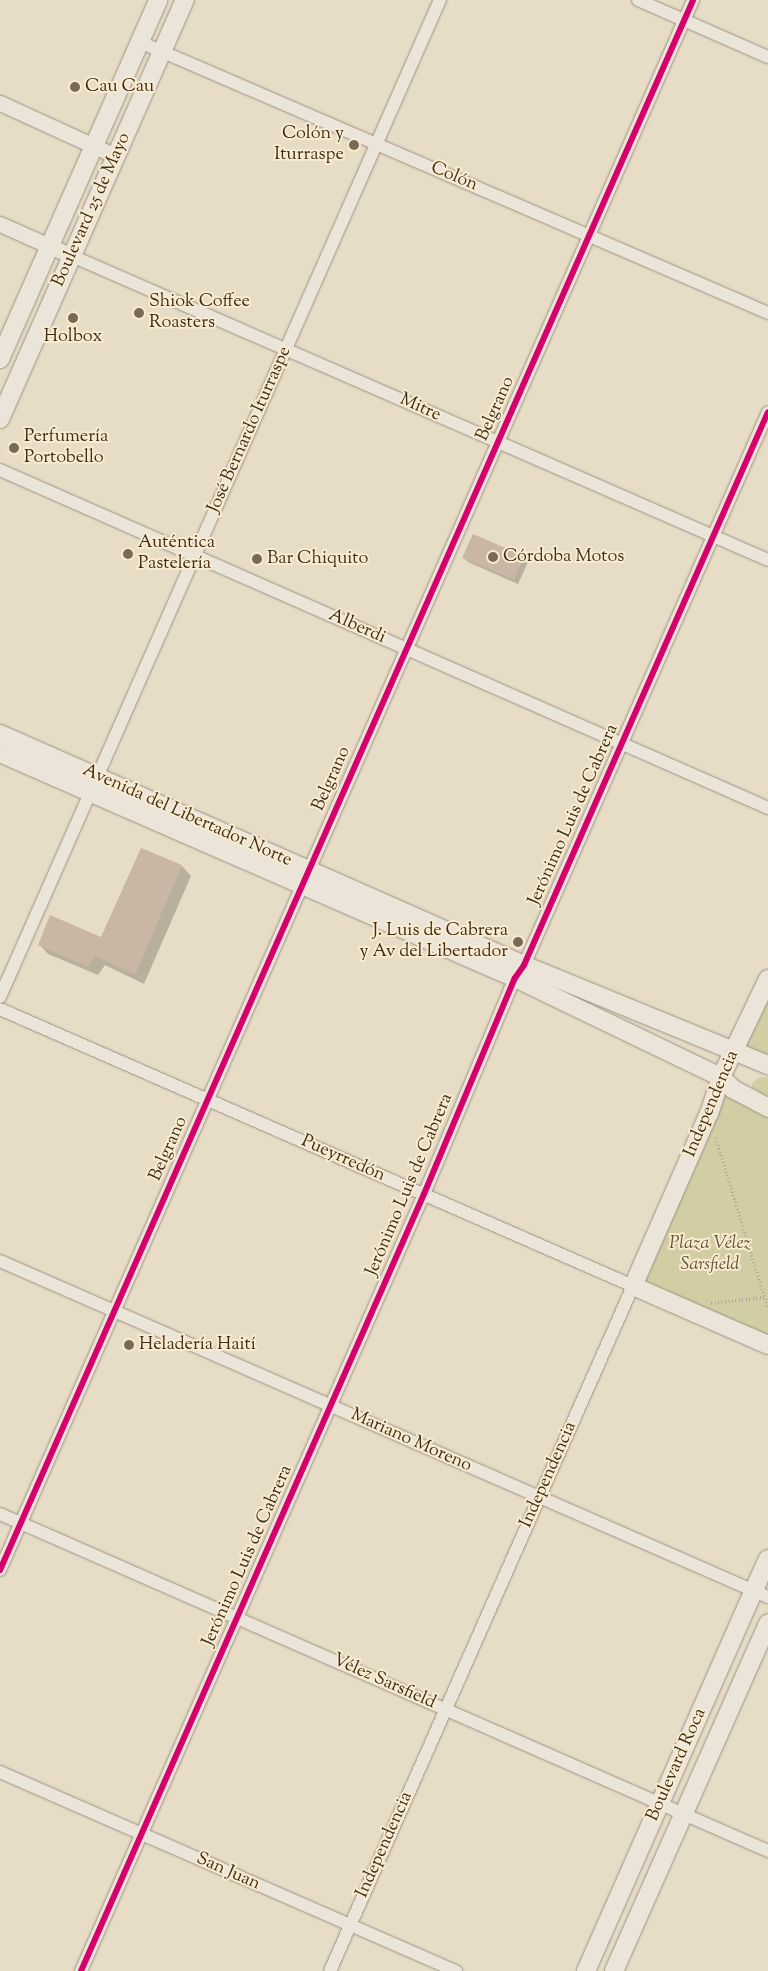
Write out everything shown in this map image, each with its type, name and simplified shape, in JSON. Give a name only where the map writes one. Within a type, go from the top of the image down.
[{"type":"main road","name":"Boulevard 25 de Mayo","points":[[0,359],[158,0]]},
{"type":"main road","name":"Boulevard 25 de Mayo","points":[[0,419],[185,0]]},
{"type":"main road","name":"Avenida del Libertador Norte","points":[[0,734],[93,784],[520,972],[733,1052],[745,1054],[768,1065]]},
{"type":"main road","name":"Avenida del Libertador Norte","points":[[0,753],[93,784]]},
{"type":"main road","name":"Avenida del Libertador Norte","points":[[520,972],[721,1077],[733,1090],[768,1108]]},
{"type":"main road","name":"Independencia","points":[[633,1286],[709,1113],[721,1077],[768,979]]},
{"type":"main road","name":"Pueyrredón","points":[[633,1286],[768,1345]]},
{"type":"main road","name":"Boulevard Roca","points":[[586,1971],[660,1803],[761,1594],[768,1559]]},
{"type":"main road","name":"Boulevard Roca","points":[[614,1971],[768,1624]]},
{"type":"street","name":"José Bernardo Iturraspe","points":[[0,996],[440,0]]},
{"type":"street","points":[[638,0],[768,57]]},
{"type":"street","name":"Belgrano","points":[[0,1570],[693,0]]},
{"type":"street","name":"Colón","points":[[140,42],[768,313]]},
{"type":"street","points":[[0,104],[116,156]]},
{"type":"street","points":[[0,224],[72,256]]},
{"type":"street","name":"Mitre","points":[[72,256],[768,560]]},
{"type":"street","name":"Jerónimo Luis de Cabrera","points":[[81,1971],[768,412]]},
{"type":"street","name":"Alberdi","points":[[0,470],[768,808]]},
{"type":"street","name":"Pueyrredón","points":[[0,1009],[633,1286]]},
{"type":"street","name":"Mariano Moreno","points":[[0,1261],[761,1594]]},
{"type":"street","name":"Independencia","points":[[330,1971],[633,1286]]},
{"type":"street","name":"Vélez Sarsfield","points":[[0,1514],[768,1851]]},
{"type":"street","name":"San Juan","points":[[0,1772],[456,1971]]},
{"type":"path","points":[[709,1113],[768,1308]]},
{"type":"path","points":[[707,1303],[764,1297]]},
{"type":"green space","points":[[768,979],[768,1065],[738,1044]]},
{"type":"green space","name":"Plaza Vélez Sarsfield","points":[[721,1077],[768,1108],[768,1345],[633,1286]]},
{"type":"green space","points":[[760,1077],[768,1077],[768,1103],[752,1092],[752,1083]]},
{"type":"building","name":"Córdoba Motos","points":[[473,534],[524,556],[514,580],[462,558]]},
{"type":"building","points":[[141,848],[182,865],[135,975],[95,956],[88,967],[38,945],[50,915],[101,937]]},
{"type":"cycle path","points":[[0,1570],[693,0]]},
{"type":"cycle path","points":[[81,1971],[424,1194],[515,978],[524,965],[768,412]]},
{"type":"place","name":"Cau Cau","points":[[75,87]]},
{"type":"place","name":"Colón y Iturraspe","points":[[354,145]]},
{"type":"place","name":"Shiok Coffee Roasters","points":[[139,313]]},
{"type":"place","name":"Holbox","points":[[73,318]]},
{"type":"place","name":"Perfumería Portobello","points":[[14,448]]},
{"type":"place","name":"Auténtica Pastelería","points":[[128,554]]},
{"type":"place","name":"Córdoba Motos","points":[[493,557]]},
{"type":"place","name":"Bar Chiquito","points":[[257,559]]},
{"type":"place","name":"J. Luis de Cabrera y Av del Libertador","points":[[518,942]]},
{"type":"place","name":"Heladería Haití","points":[[129,1345]]}]
